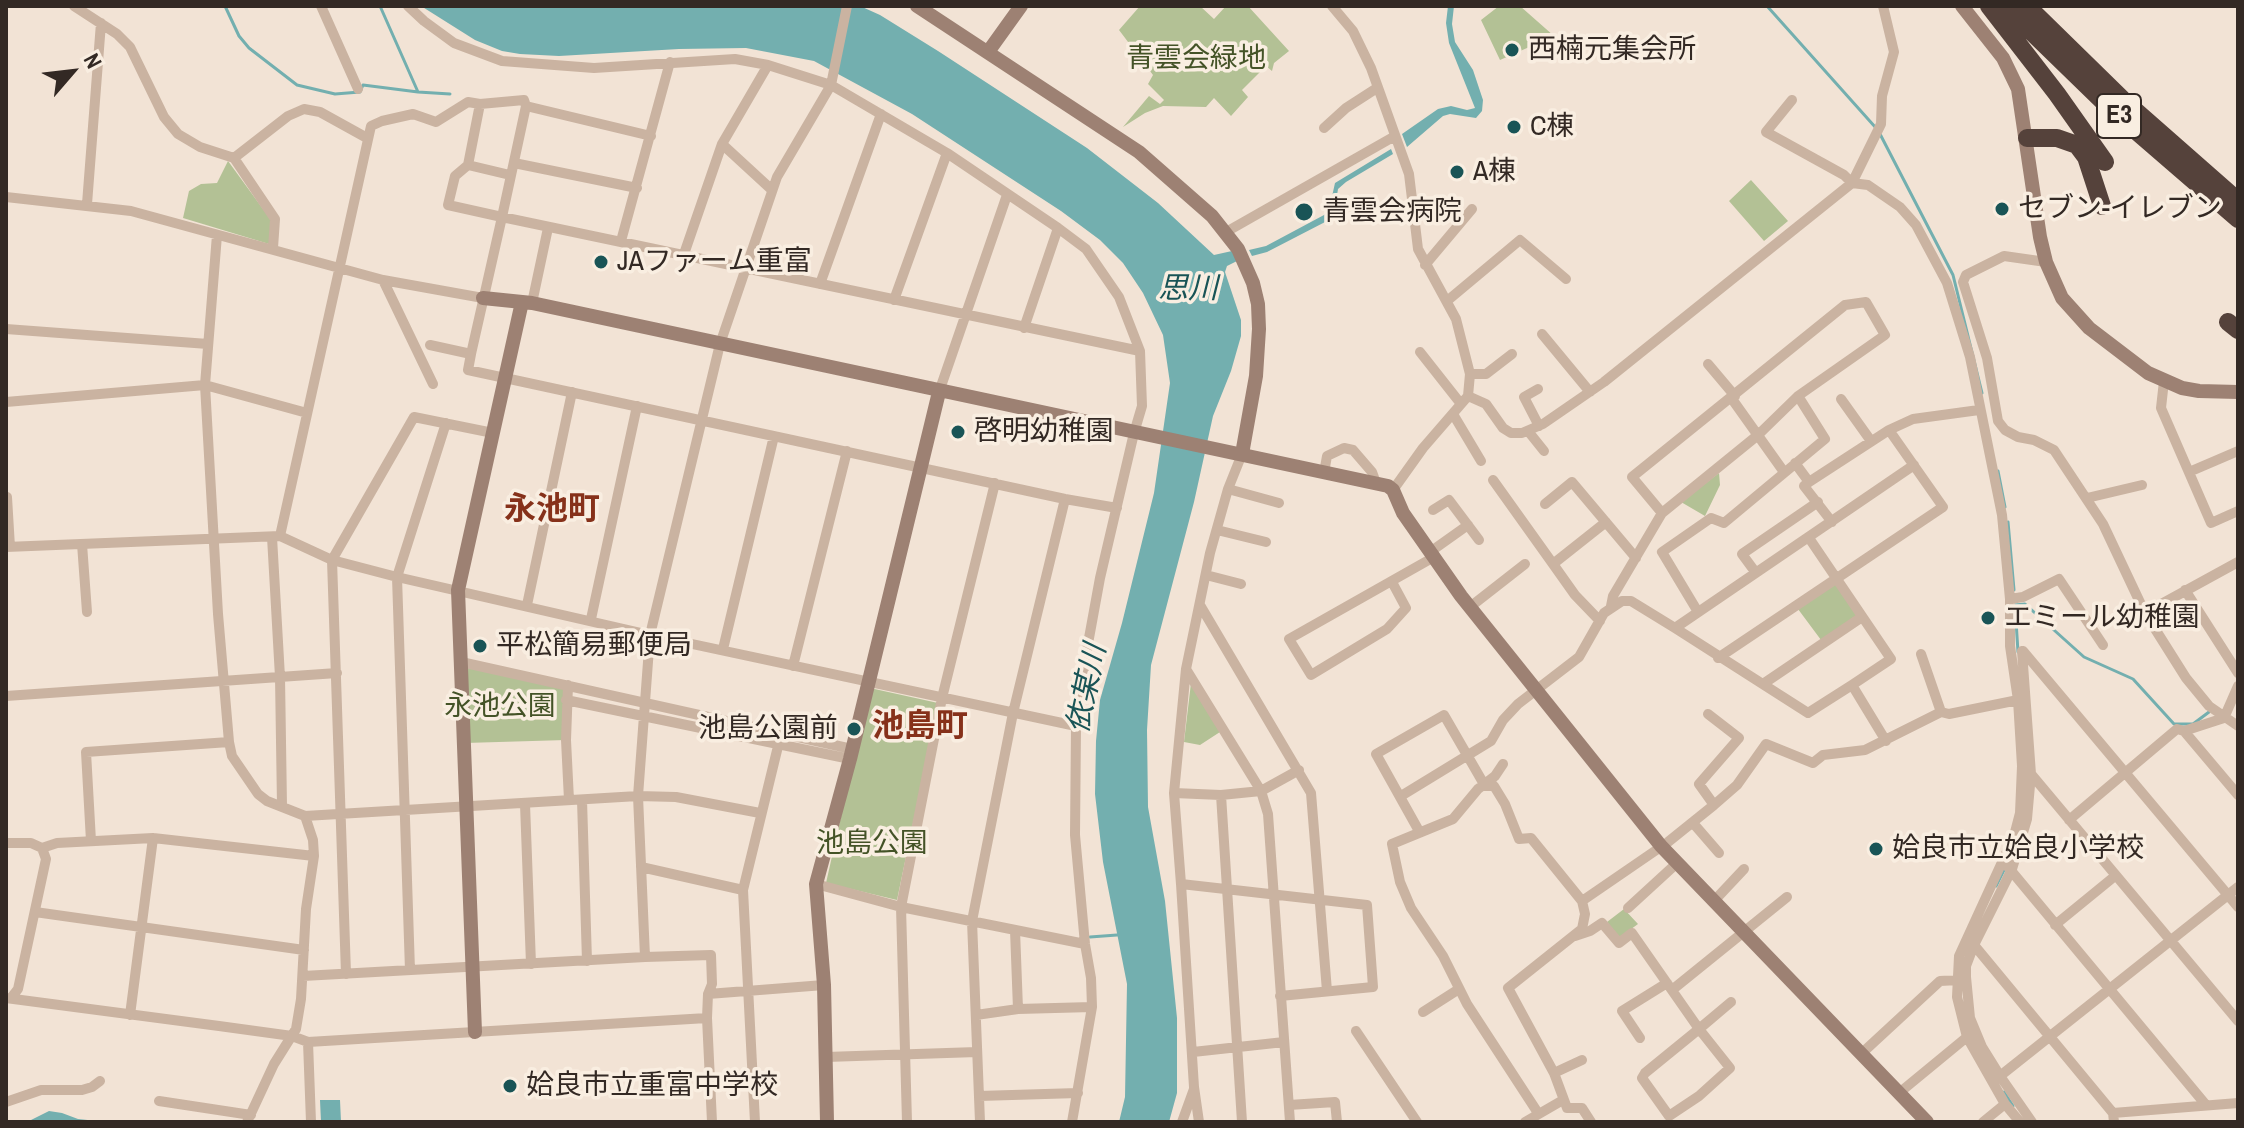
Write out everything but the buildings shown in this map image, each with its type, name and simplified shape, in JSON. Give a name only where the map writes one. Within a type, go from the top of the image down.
[{"type":"highway","points":[[1989,6],[2105,162]]},
{"type":"highway","name":"E3","points":[[2005,6],[2113,111],[2238,219]]},
{"type":"highway","name":"E3","points":[[2027,6],[2122,99],[2238,201]]},
{"type":"highway","points":[[2027,138],[2057,138],[2077,145],[2086,157],[2102,206]]},
{"type":"street","points":[[74,6],[130,47],[164,117],[178,134],[200,147],[234,158],[275,219],[273,248]]},
{"type":"street","points":[[321,6],[358,89]]},
{"type":"street","points":[[408,6],[454,43],[502,61],[594,68],[735,59],[832,81],[1058,228],[1086,249],[1105,272],[1133,327],[1140,351],[1142,406],[1089,635],[1076,726],[1075,835],[1092,1007],[1072,1122]]},
{"type":"street","points":[[645,957],[638,796],[650,635],[720,344],[772,190],[832,81],[847,6]]},
{"type":"street","points":[[917,6],[1139,152],[1226,232],[1246,264],[1258,304],[1256,376],[1186,669],[1174,793],[1199,1122]]},
{"type":"street","points":[[988,52],[1021,6]]},
{"type":"street","points":[[1332,6],[1362,45],[1409,174],[1418,249],[1456,319],[1470,374],[1465,400],[1423,448],[1393,490]]},
{"type":"street","points":[[1420,352],[1465,400],[1486,404],[1503,428],[1511,433],[1539,426],[1590,392],[1852,183],[1879,130],[1882,96],[1894,52],[1883,6]]},
{"type":"street","points":[[1962,6],[2012,73],[2020,98],[2046,262],[2062,298],[2075,315],[2107,344],[2148,373],[2199,391],[2238,392]]},
{"type":"street","points":[[87,204],[101,23]]},
{"type":"street","points":[[621,241],[670,62]]},
{"type":"street","points":[[684,254],[722,144],[768,65]]},
{"type":"street","points":[[1324,128],[1346,108],[1377,88]]},
{"type":"street","points":[[282,806],[276,537],[307,413],[367,138],[371,126],[382,121],[413,114],[436,122],[468,102],[480,104],[524,100],[526,106],[468,370],[1117,508]]},
{"type":"street","points":[[1792,100],[1766,132],[1844,175],[1852,183],[1868,185],[1900,207],[1923,235],[1947,283],[1970,357],[2002,515],[2010,599],[2010,646],[2018,700],[2022,766],[2020,813],[2007,867],[1959,956],[1957,997],[1967,1037],[2005,1104],[2020,1122]]},
{"type":"street","points":[[480,104],[468,165],[455,176],[448,205],[1140,351]]},
{"type":"street","points":[[526,106],[651,136]]},
{"type":"street","points":[[234,158],[288,116],[304,109],[320,112],[367,138]]},
{"type":"street","points":[[820,284],[881,114]]},
{"type":"street","points":[[1226,232],[1395,136]]},
{"type":"street","points":[[722,144],[772,190]]},
{"type":"street","points":[[894,300],[947,153]]},
{"type":"street","points":[[514,163],[637,188]]},
{"type":"street","points":[[468,165],[510,175]]},
{"type":"street","points":[[827,1122],[824,985],[816,884],[923,468],[939,392],[1007,195]]},
{"type":"street","points":[[6,197],[131,211],[383,280],[483,298],[527,302],[1376,483],[1393,490],[1403,513],[1470,607],[1676,864],[1927,1122]]},
{"type":"street","points":[[1425,265],[1472,209]]},
{"type":"street","points":[[475,1032],[458,590],[493,433],[548,228]]},
{"type":"street","points":[[1024,328],[1058,228]]},
{"type":"street","points":[[217,235],[205,385],[213,539],[229,742],[232,756],[243,776],[258,794],[267,801],[305,816],[638,796],[676,797],[760,813]]},
{"type":"street","points":[[1447,301],[1520,240],[1566,279]]},
{"type":"street","points":[[2046,262],[2004,256],[1966,275],[1963,282],[1987,358],[1998,421],[2005,430],[2018,437],[2034,440],[2054,450],[2103,524],[2145,613],[2186,678],[2209,706],[2238,726]]},
{"type":"street","points":[[383,280],[433,384]]},
{"type":"street","points":[[1947,283],[1963,282]]},
{"type":"street","points":[[1401,796],[1467,754],[1480,750],[1491,741],[1503,720],[1518,704],[1579,657],[1662,513],[1758,435],[1798,396],[1885,335],[1866,302],[1845,305],[1632,477],[1662,513]]},
{"type":"street","points":[[6,329],[208,344]]},
{"type":"street","points":[[1542,334],[1590,392]]},
{"type":"street","points":[[430,345],[471,354]]},
{"type":"street","points":[[1470,374],[1486,374],[1512,354]]},
{"type":"street","points":[[1708,364],[1784,472]]},
{"type":"street","points":[[2164,381],[2161,408],[2211,523],[2238,511]]},
{"type":"street","points":[[6,402],[205,385],[307,413]]},
{"type":"street","points":[[1538,389],[1524,397],[1539,426]]},
{"type":"street","points":[[527,605],[572,392]]},
{"type":"street","points":[[1698,612],[1662,552],[1711,518],[1724,523],[1825,439],[1798,396]]},
{"type":"street","points":[[1841,399],[1871,441]]},
{"type":"street","points":[[591,619],[637,406]]},
{"type":"street","points":[[1832,522],[1804,486],[1809,482],[1889,430],[1913,419],[1979,410]]},
{"type":"street","points":[[1453,414],[1481,461]]},
{"type":"street","points":[[346,974],[332,560],[414,417],[493,433]]},
{"type":"street","points":[[410,970],[397,577],[446,423]]},
{"type":"street","points":[[1718,658],[1943,507],[1889,430]]},
{"type":"street","points":[[1528,431],[1544,451]]},
{"type":"street","points":[[723,649],[774,436]]},
{"type":"street","points":[[1324,473],[1327,456],[1344,448],[1353,450],[1372,472],[1376,483]]},
{"type":"street","points":[[793,666],[847,451]]},
{"type":"street","points":[[2189,472],[2238,451]]},
{"type":"street","points":[[1795,463],[1809,482]]},
{"type":"street","points":[[1675,628],[1914,465]]},
{"type":"street","points":[[1493,480],[1575,595],[1600,621]]},
{"type":"street","points":[[1545,504],[1572,482],[1636,558]]},
{"type":"street","points":[[907,1122],[901,907],[942,698],[995,483]]},
{"type":"street","points":[[2087,498],[2142,485]]},
{"type":"street","points":[[1228,489],[1279,503]]},
{"type":"street","points":[[7,497],[8,547],[276,537],[332,560],[397,577],[591,619],[650,635],[1076,726]]},
{"type":"street","points":[[980,1122],[972,921],[1013,713],[1065,499]]},
{"type":"street","points":[[1433,510],[1449,500],[1479,540]]},
{"type":"street","points":[[1756,573],[1742,554],[1818,502]]},
{"type":"street","points":[[1553,564],[1606,522]]},
{"type":"street","points":[[1392,582],[1406,608],[1387,629],[1311,675],[1289,639],[1392,582],[1468,525]]},
{"type":"street","points":[[1217,530],[1266,542]]},
{"type":"street","points":[[1611,606],[1631,601],[1808,713],[1891,659],[1809,538]]},
{"type":"street","points":[[82,544],[87,612]]},
{"type":"street","points":[[1470,607],[1525,564]]},
{"type":"street","points":[[2145,613],[2185,590],[2236,567]]},
{"type":"street","points":[[1206,575],[1241,584]]},
{"type":"street","points":[[2010,599],[2023,597],[2059,579],[2103,645]]},
{"type":"street","points":[[2185,590],[2238,673]]},
{"type":"street","points":[[1200,605],[1299,770],[1313,802],[1327,991]]},
{"type":"street","points":[[1763,684],[1862,617]]},
{"type":"street","points":[[2010,646],[2022,651],[2238,907]]},
{"type":"street","points":[[2022,651],[2031,774],[2027,819],[1966,966],[1970,1018],[1982,1047],[2032,1122]]},
{"type":"street","points":[[1921,654],[1941,712]]},
{"type":"street","points":[[461,662],[646,703],[851,754]]},
{"type":"street","points":[[1186,669],[1261,791],[1268,814],[1290,1122]]},
{"type":"street","points":[[6,696],[337,673]]},
{"type":"street","points":[[568,685],[569,800]]},
{"type":"street","points":[[1852,685],[1886,741]]},
{"type":"street","points":[[2184,731],[2224,718],[2238,686]]},
{"type":"street","points":[[566,700],[780,738]]},
{"type":"street","points":[[1582,901],[1693,823],[1737,785],[1766,744],[1813,763],[1823,755],[1865,750],[1941,712],[1949,714],[2018,700]]},
{"type":"street","points":[[1708,714],[1739,738],[1699,784],[1714,805]]},
{"type":"street","points":[[1419,831],[1376,754],[1444,715],[1485,786]]},
{"type":"street","points":[[2069,820],[2177,729],[2184,731],[2238,795]]},
{"type":"street","points":[[755,1122],[743,890],[780,738]]},
{"type":"street","points":[[91,841],[86,752],[229,742]]},
{"type":"street","points":[[1485,786],[1503,764]]},
{"type":"street","points":[[1174,793],[1221,795],[1261,791],[1299,770]]},
{"type":"street","points":[[2031,774],[2238,1021]]},
{"type":"street","points":[[1538,1113],[1411,908],[1392,844],[1453,819],[1478,789],[1485,786],[1494,786],[1519,839],[1531,838],[1582,901],[1584,923],[1574,936],[1508,988],[1554,1073],[1567,1108],[1582,1108],[1591,1122]]},
{"type":"street","points":[[1221,795],[1242,1122]]},
{"type":"street","points":[[582,800],[587,961]]},
{"type":"street","points":[[525,804],[531,964]]},
{"type":"street","points":[[159,1101],[249,1119],[274,1064],[292,1036],[301,999],[306,909],[314,856],[313,840],[305,816]]},
{"type":"street","points":[[1693,823],[1719,853]]},
{"type":"street","points":[[130,1015],[153,838]]},
{"type":"street","points":[[6,843],[31,843],[42,848],[57,843],[153,838],[314,856]]},
{"type":"street","points":[[9,998],[18,989],[35,912],[46,859],[42,848]]},
{"type":"street","points":[[1628,908],[1676,864]]},
{"type":"street","points":[[641,867],[743,890]]},
{"type":"street","points":[[2007,867],[2206,1105]]},
{"type":"street","points":[[1713,902],[1744,869]]},
{"type":"street","points":[[2055,925],[2115,876]]},
{"type":"street","points":[[816,884],[901,907],[1085,944]]},
{"type":"street","points":[[1181,884],[1367,905],[1373,987],[1280,996]]},
{"type":"street","points":[[2000,1076],[2238,887]]},
{"type":"street","points":[[1640,1038],[1622,1011],[1670,986],[1787,897]]},
{"type":"street","points":[[35,912],[304,950]]},
{"type":"street","points":[[1574,936],[1602,923],[1619,943],[1632,933],[1699,1029],[1730,1068],[1699,1096],[1669,1116],[1642,1078],[1699,1029],[1731,1002]]},
{"type":"street","points":[[1015,930],[1018,1009]]},
{"type":"street","points":[[1974,945],[2114,1118],[2238,1103]]},
{"type":"street","points":[[303,976],[711,955],[712,984],[708,994],[707,1018],[712,1122]]},
{"type":"street","points":[[1861,1054],[1940,981],[1958,980]]},
{"type":"street","points":[[708,994],[824,985]]},
{"type":"street","points":[[1423,1012],[1459,989]]},
{"type":"street","points":[[9,998],[292,1036],[308,1042],[707,1018]]},
{"type":"street","points":[[976,1015],[1018,1009],[1092,1007]]},
{"type":"street","points":[[1356,1031],[1417,1122]]},
{"type":"street","points":[[1899,1093],[1967,1037]]},
{"type":"street","points":[[308,1042],[311,1122]]},
{"type":"street","points":[[1193,1052],[1284,1042]]},
{"type":"street","points":[[826,1057],[977,1052]]},
{"type":"street","points":[[1554,1073],[1582,1060]]},
{"type":"street","points":[[6,1102],[41,1090],[82,1090],[100,1081]]},
{"type":"street","points":[[1182,1122],[1194,1087]]},
{"type":"street","points":[[979,1096],[1078,1093]]},
{"type":"street","points":[[1525,1122],[1563,1100]]},
{"type":"street","points":[[1289,1105],[1335,1102],[1337,1122]]},
{"type":"street","points":[[1983,1122],[2005,1104]]},
{"type":"green space","name":"青雲会緑地","points":[[1140,6],[1200,6],[1214,19],[1226,6],[1248,6],[1289,51],[1274,63],[1272,71],[1266,66],[1242,90],[1248,97],[1231,116],[1214,98],[1206,107],[1163,106],[1123,127],[1149,96],[1160,104],[1164,100],[1148,84],[1153,75],[1119,30]]},
{"type":"green space","points":[[1499,6],[1520,6],[1554,36],[1500,60],[1481,20]]},
{"type":"green space","points":[[228,161],[271,220],[269,244],[183,218],[189,191],[201,184],[217,183]]},
{"type":"green space","points":[[1751,180],[1788,221],[1764,241],[1729,201]]},
{"type":"green space","points":[[1719,473],[1720,485],[1705,516],[1681,502]]},
{"type":"green space","points":[[1836,577],[1862,617],[1824,644],[1795,605]]},
{"type":"green space","name":"永池公園","points":[[461,662],[568,685],[566,740],[465,743]]},
{"type":"green space","points":[[1191,683],[1220,732],[1200,745],[1184,742]]},
{"type":"green space","name":"池島公園","points":[[870,688],[938,703],[897,900],[826,883]]},
{"type":"green space","points":[[1624,909],[1638,924],[1619,938],[1607,922]]},
{"type":"water","name":"思川","points":[[421,6],[860,6],[938,51],[1087,148],[1158,203],[1214,255],[1232,251],[1237,261],[1227,266],[1225,272],[1241,320],[1241,336],[1213,416],[1151,665],[1147,730],[1148,807],[1165,901],[1177,1018],[1177,1093],[1169,1122],[1119,1122],[1125,1097],[1127,984],[1103,862],[1095,794],[1100,700],[1154,493],[1170,383],[1163,335],[1143,293],[1123,263],[1100,240],[1061,211],[912,114],[814,61],[746,48],[559,56],[520,54],[502,51],[475,40]]},
{"type":"water","points":[[1448,6],[1454,6],[1452,24],[1455,42],[1473,70],[1483,100],[1482,111],[1476,118],[1450,114],[1443,116],[1407,147],[1402,134],[1438,109],[1451,106],[1467,110],[1475,108],[1449,43],[1446,23]]},
{"type":"water","points":[[1391,149],[1393,154],[1338,189],[1334,214],[1327,221],[1267,252],[1252,256],[1249,250],[1266,246],[1324,215],[1329,210],[1335,183]]},
{"type":"water","points":[[320,1100],[340,1100],[341,1122],[321,1122]]},
{"type":"water","points":[[49,1111],[78,1119],[107,1122],[27,1122]]},
{"type":"waterway","points":[[225,6],[239,36],[249,48],[297,85],[335,94],[360,92],[363,85],[418,92],[380,6]]},
{"type":"waterway","points":[[1767,6],[1876,128]]},
{"type":"waterway","points":[[418,92],[450,94]]},
{"type":"waterway","points":[[1880,134],[1953,275],[1982,393]]},
{"type":"waterway","points":[[1998,471],[2005,507]]},
{"type":"waterway","points":[[2008,522],[2014,590]]},
{"type":"waterway","points":[[2018,652],[2015,605],[2025,604],[2084,657],[2133,679],[2174,724],[2193,724],[2209,712]]},
{"type":"waterway","points":[[1996,886],[2005,868]]},
{"type":"waterway","points":[[1090,937],[1117,935]]},
{"type":"waterway","points":[[2004,1092],[2013,1106]]},
{"type":"place","name":"西楠元集会所","points":[[1512,50]]},
{"type":"place","name":"C棟","points":[[1514,127]]},
{"type":"place","name":"A棟","points":[[1457,172]]},
{"type":"place","name":"セブン-イレブン","points":[[2002,209]]},
{"type":"place","name":"青雲会病院","points":[[1304,212]]},
{"type":"place","name":"JAファーム重富","points":[[601,262]]},
{"type":"place","name":"啓明幼稚園","points":[[958,432]]},
{"type":"place","name":"エミール幼稚園","points":[[1988,618]]},
{"type":"place","name":"平松簡易郵便局","points":[[480,646]]},
{"type":"place","name":"池島公園前","points":[[854,729]]},
{"type":"place","name":"姶良市立姶良小学校","points":[[1876,849]]},
{"type":"place","name":"姶良市立重富中学校","points":[[510,1086]]},
{"type":"district","name":"永池町","points":[[552,510]]},
{"type":"district","name":"池島町","points":[[920,727]]},
{"type":"water label","name":"依某川","points":[[1088,689]]}]
